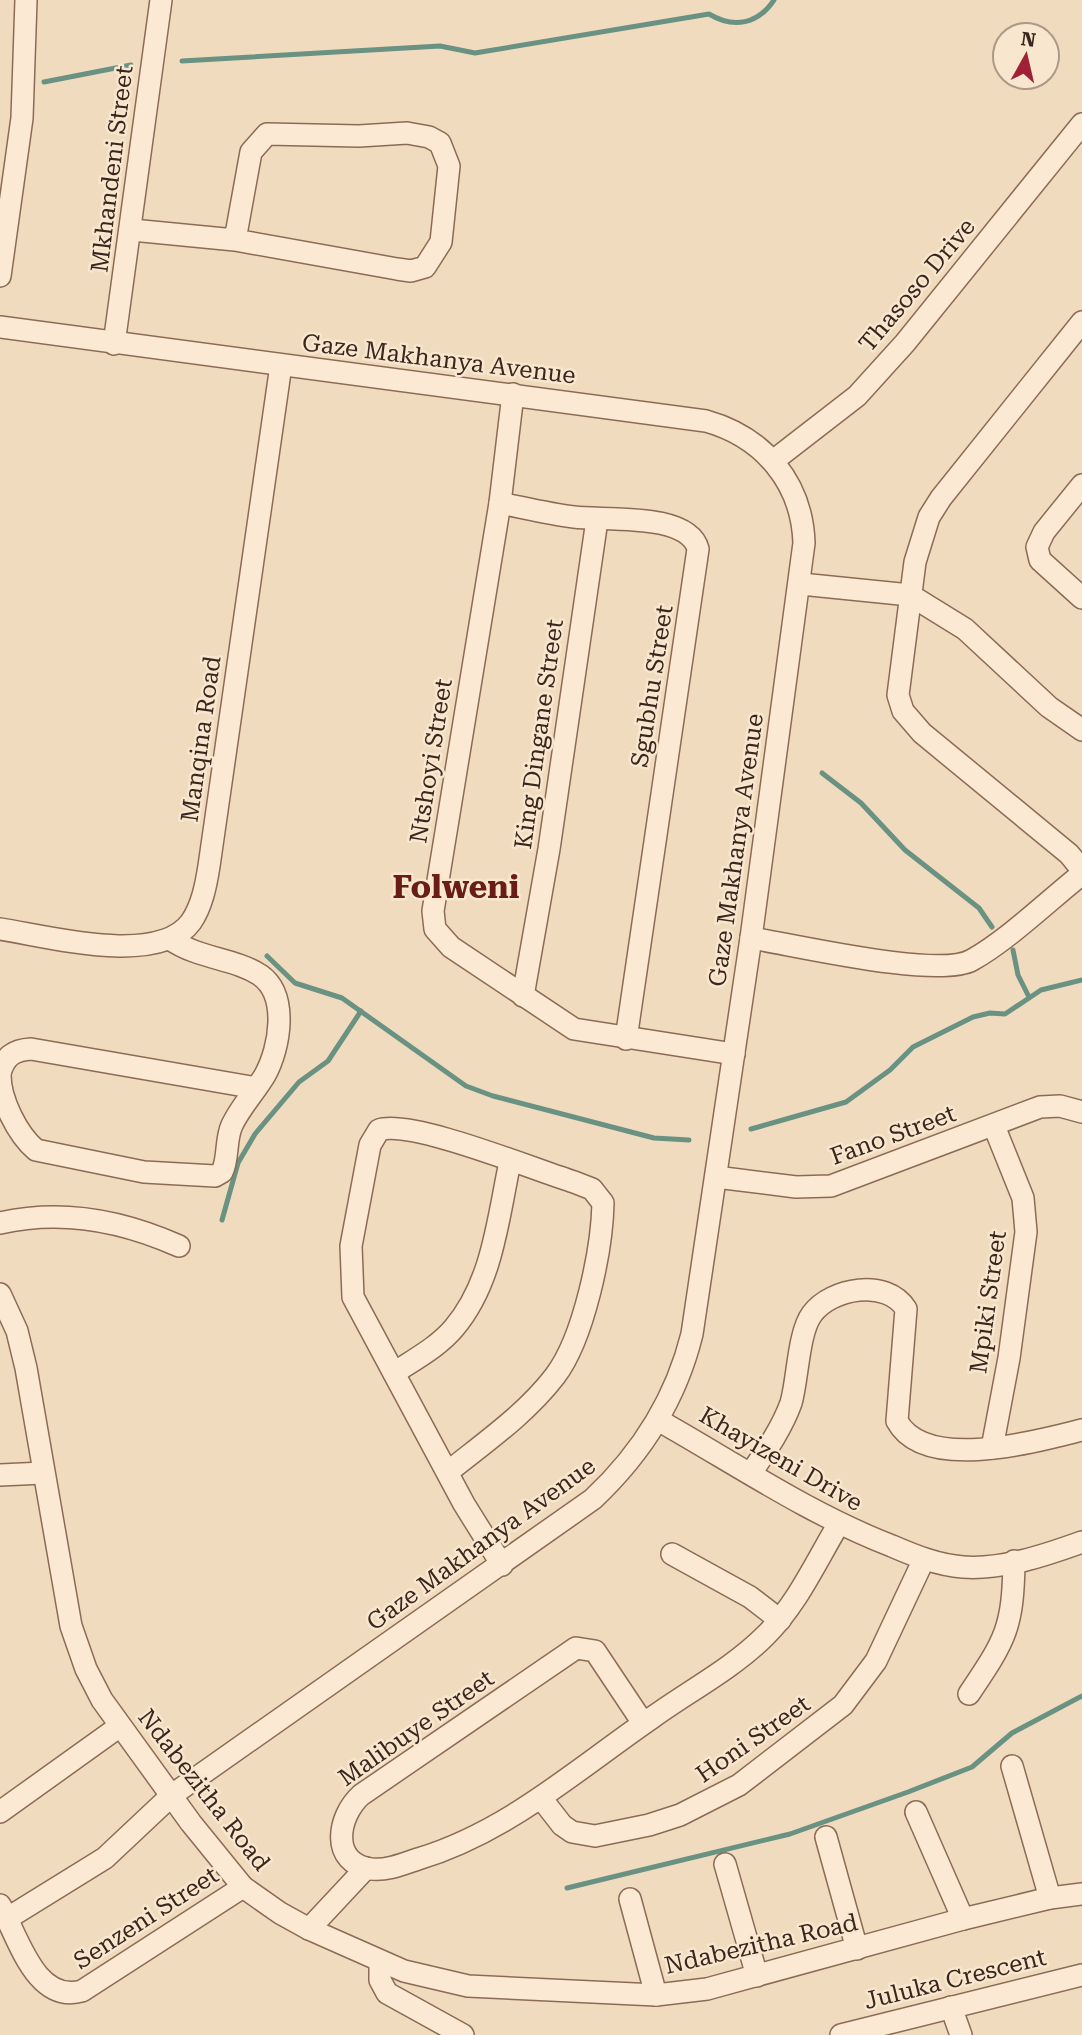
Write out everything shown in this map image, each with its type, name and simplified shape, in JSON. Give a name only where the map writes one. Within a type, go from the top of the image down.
[{"type":"street","points":[[0,276],[22,118],[26,0]]},
{"type":"street","name":"Mkhandeni Street","points":[[114,344],[132,230],[160,0]]},
{"type":"street","name":"Thasoso Drive","points":[[773,461],[865,387],[905,343],[1080,130]]},
{"type":"street","points":[[132,230],[235,240],[397,269],[419,270],[431,261],[441,242],[449,166],[446,150],[435,139],[407,133],[359,136],[267,134],[251,152],[235,240]]},
{"type":"street","points":[[751,939],[929,966],[959,965],[984,951],[1082,872],[1069,854],[922,733],[902,711],[898,695],[910,595],[921,538],[941,498],[1082,322]]},
{"type":"street","name":"Gaze Makhanya Avenue","points":[[0,327],[706,421],[745,436],[773,461],[792,487],[803,523],[800,584],[692,1334],[677,1383],[658,1420],[618,1476],[593,1499],[172,1795],[105,1858],[4,1912]]},
{"type":"street","name":"Manqina Road","points":[[170,939],[191,922],[206,884],[281,365]]},
{"type":"street","name":"Ntshoyi Street","points":[[513,394],[500,503],[433,920],[441,938],[451,947],[574,1029],[734,1054]]},
{"type":"street","points":[[1082,485],[1044,532],[1037,547],[1040,560],[1082,598]]},
{"type":"street","name":"Sgubhu Street","points":[[500,503],[597,520],[646,521],[682,532],[696,544],[699,558],[675,693],[643,940],[626,1039]]},
{"type":"street","name":"King Dingane Street","points":[[523,996],[549,849],[597,520]]},
{"type":"street","points":[[800,584],[910,595],[965,629],[1049,707],[1082,730]]},
{"type":"street","points":[[0,929],[121,946],[143,946],[170,939],[196,955],[256,973],[272,986],[279,1012],[271,1063],[256,1087],[233,1123],[227,1140],[225,1167],[215,1176],[144,1172],[36,1150],[23,1136],[0,1083],[3,1063],[13,1052],[31,1049],[256,1087]]},
{"type":"street","name":"Fano Street","points":[[716,1177],[796,1187],[831,1186],[1040,1107],[1060,1106],[1082,1112]]},
{"type":"street","name":"Mpiki Street","points":[[992,1448],[1009,1358],[1026,1232],[1023,1198],[994,1126]]},
{"type":"street","points":[[448,1472],[533,1400],[563,1364],[583,1309],[600,1235],[603,1203],[599,1195],[574,1182],[418,1130],[389,1127],[373,1136],[354,1223],[351,1284],[360,1314],[448,1472],[502,1565]]},
{"type":"street","points":[[394,1373],[438,1343],[454,1328],[481,1285],[510,1162]]},
{"type":"street","points":[[0,1223],[68,1218],[102,1221],[136,1228],[179,1246]]},
{"type":"street","points":[[751,1473],[768,1448],[790,1403],[810,1317],[830,1298],[870,1290],[892,1295],[906,1309],[897,1410],[901,1428],[916,1440],[934,1445],[992,1448],[1017,1446],[1082,1430]]},
{"type":"street","name":"Ndabezitha Road","points":[[0,1294],[22,1347],[71,1626],[86,1669],[120,1726],[243,1887],[280,1913],[380,1963],[468,1986],[656,1996],[707,1989],[963,1919],[1050,1898],[1082,1894]]},
{"type":"street","name":"Khayizeni Drive","points":[[658,1420],[838,1525],[924,1559],[963,1567],[1014,1561],[1082,1542]]},
{"type":"street","points":[[0,1475],[43,1473]]},
{"type":"street","points":[[309,1929],[366,1868],[389,1868],[460,1846],[541,1798],[757,1644],[780,1620],[838,1525]]},
{"type":"street","points":[[672,1554],[750,1597],[780,1620]]},
{"type":"street","name":"Honi Street","points":[[541,1798],[572,1832],[595,1836],[649,1825],[680,1815],[740,1785],[843,1705],[876,1661],[924,1559]]},
{"type":"street","points":[[969,1694],[996,1653],[1010,1622],[1014,1561]]},
{"type":"street","name":"Malibuye Street","points":[[366,1868],[349,1857],[344,1848],[341,1833],[343,1818],[350,1805],[576,1648],[595,1651],[643,1723]]},
{"type":"street","points":[[0,1812],[120,1726]]},
{"type":"street","points":[[1012,1766],[1050,1898]]},
{"type":"street","points":[[916,1812],[963,1919]]},
{"type":"street","points":[[827,1837],[857,1949]]},
{"type":"street","points":[[725,1864],[757,1976]]},
{"type":"street","name":"Senzeni Street","points":[[4,1912],[34,1970],[56,1992],[73,1994],[82,1991],[243,1887]]},
{"type":"street","points":[[630,1899],[656,1996]]},
{"type":"street","points":[[380,1963],[380,1980],[387,1993],[463,2035]]},
{"type":"street","name":"Juluka Crescent","points":[[841,2035],[1082,1975]]},
{"type":"street","points":[[951,2007],[961,2035]]},
{"type":"waterway","points":[[182,61],[440,46],[475,53],[709,14],[727,22],[745,22],[761,14],[774,0]]},
{"type":"waterway","points":[[44,82],[131,65]]},
{"type":"waterway","points":[[822,773],[861,803],[905,850],[979,908],[992,927]]},
{"type":"waterway","points":[[1013,950],[1018,975],[1029,997]]},
{"type":"waterway","points":[[267,956],[295,983],[342,998],[466,1086],[493,1096],[654,1138],[689,1140]]},
{"type":"waterway","points":[[751,1129],[846,1102],[890,1070],[913,1047],[973,1017],[990,1013],[1005,1014],[1041,990],[1082,980]]},
{"type":"waterway","points":[[222,1220],[238,1163],[255,1134],[299,1082],[328,1061],[361,1011]]},
{"type":"waterway","points":[[567,1888],[790,1834],[908,1792],[972,1767],[1012,1733],[1082,1696]]},
{"type":"district","name":"Folweni","points":[[456,887]]}]
